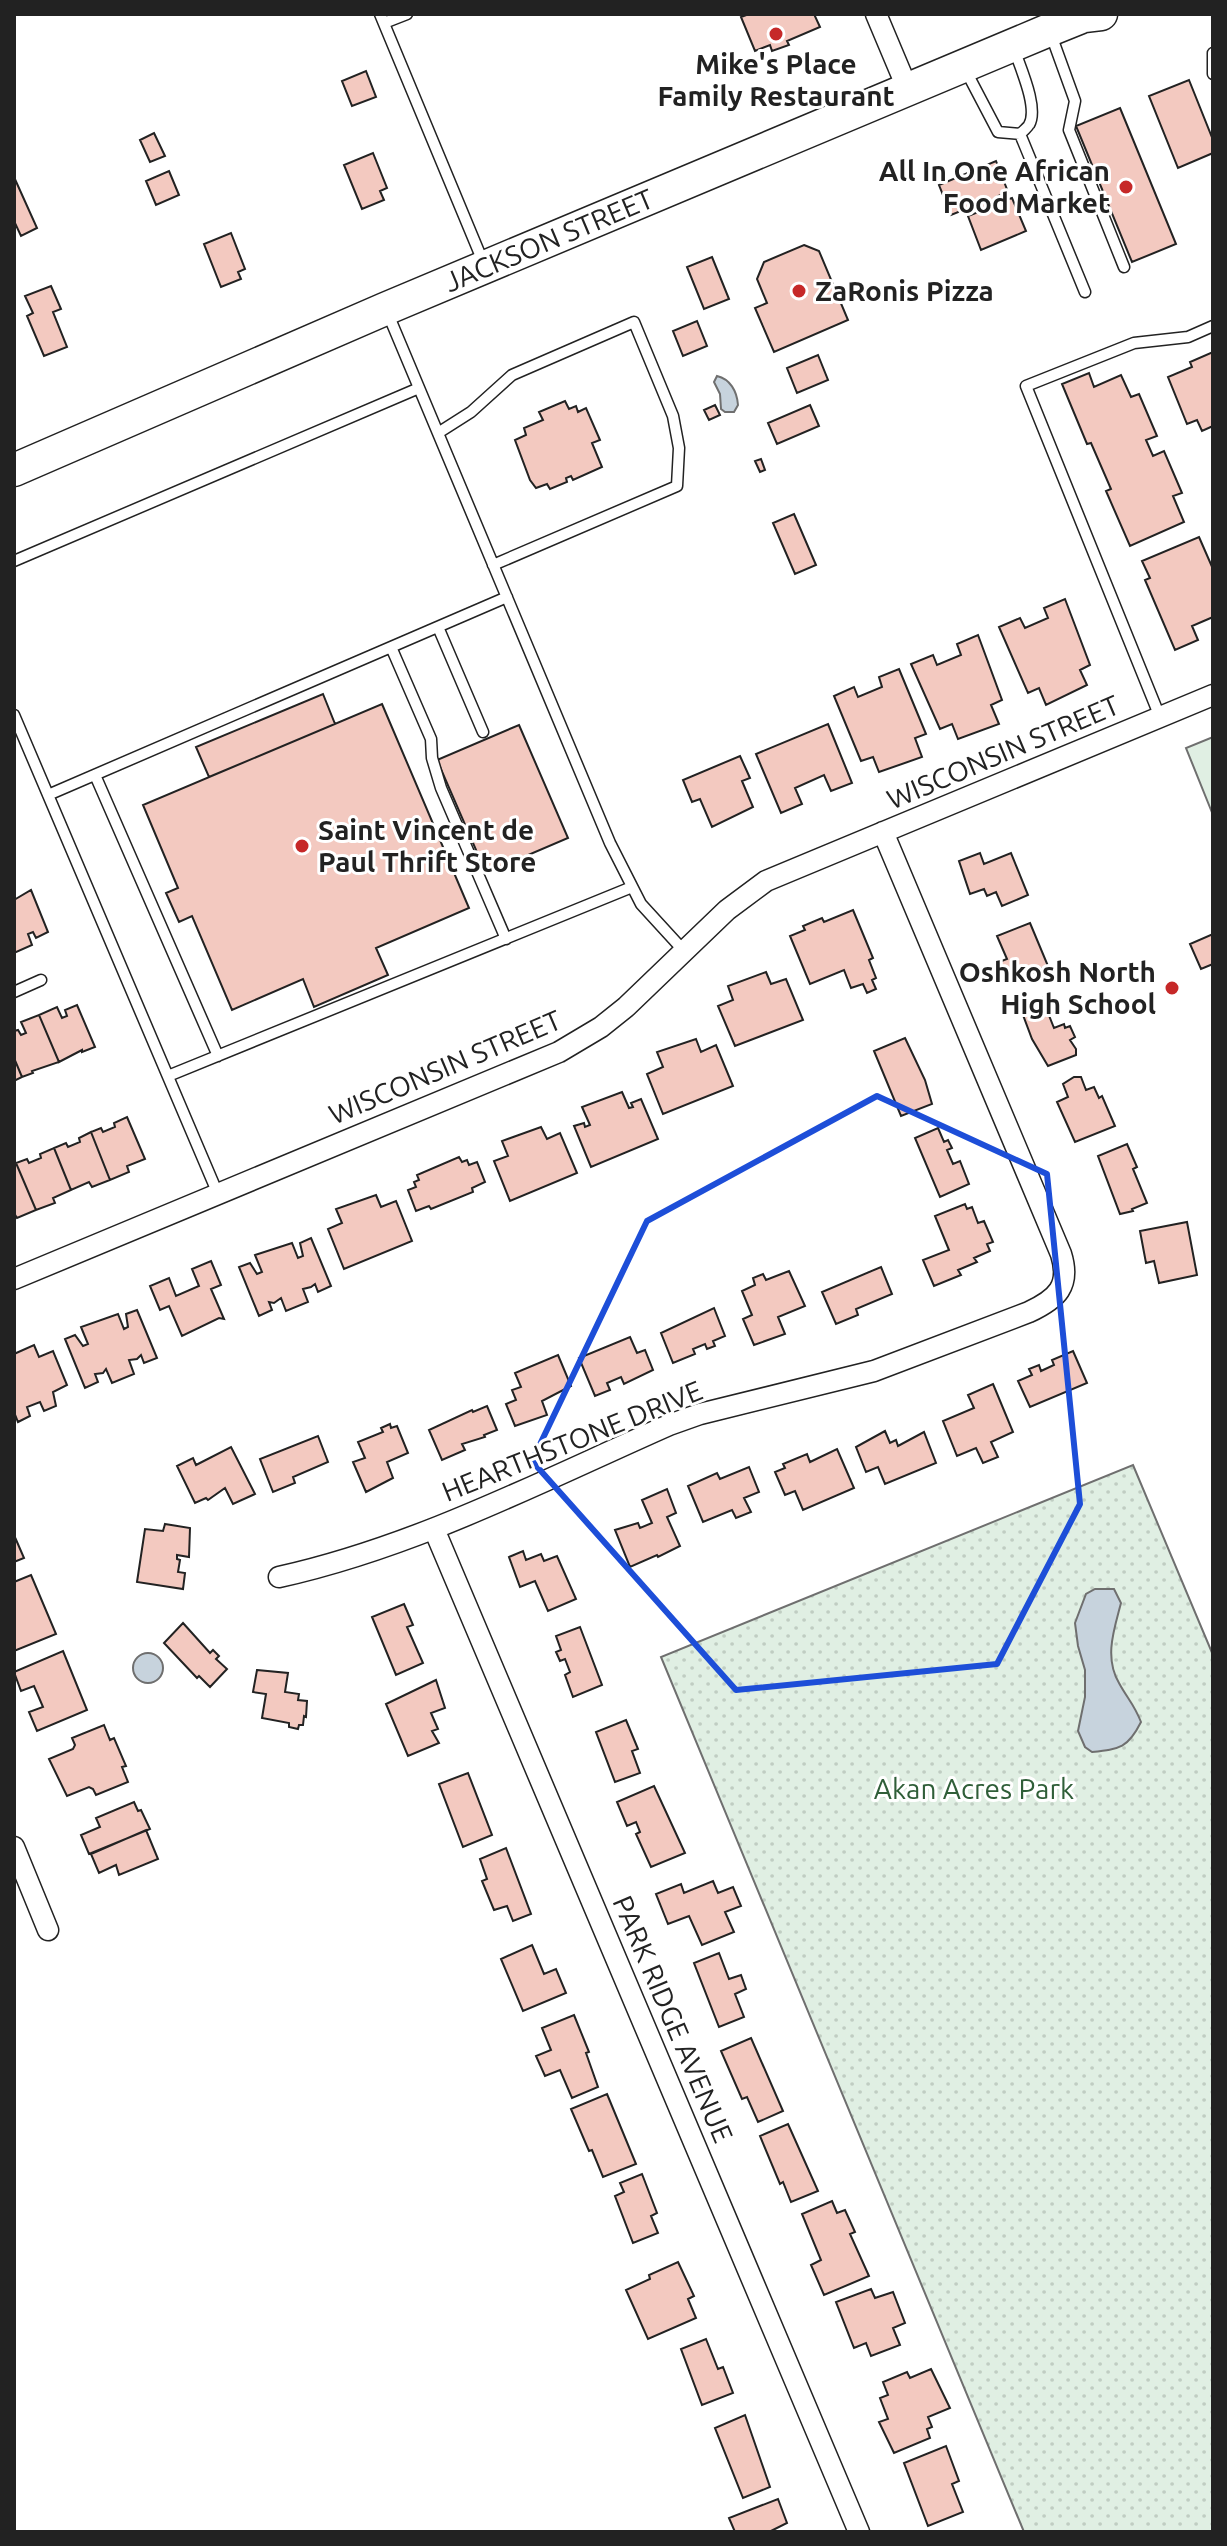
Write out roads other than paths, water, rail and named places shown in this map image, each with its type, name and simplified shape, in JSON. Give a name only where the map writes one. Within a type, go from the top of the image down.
[{"type":"main road","name":"JACKSON STREET","points":[[14,470],[485,266],[1077,18]]},
{"type":"street","points":[[876,14],[908,90]]},
{"type":"street","name":"WISCONSIN STREET","points":[[14,1279],[559,1052],[601,1027],[626,1007],[727,910],[766,881],[1213,695]]},
{"type":"street","name":"HEARTHSTONE DRIVE","points":[[279,1577],[336,1564],[434,1529],[679,1421],[874,1371],[1051,1300],[1061,1286],[1065,1267],[1061,1254],[883,832]]},
{"type":"street","name":"PARK RIDGE AVENUE","points":[[434,1529],[859,2532]]},
{"type":"street","points":[[14,1847],[48,1930]]},
{"type":"lane","points":[[407,14],[382,19],[485,266]]},
{"type":"lane","points":[[1077,18],[1075,101],[1069,130],[1124,267]]},
{"type":"lane","points":[[1013,46],[1030,96],[1032,113],[1029,125],[1020,134]]},
{"type":"lane","points":[[1213,53],[1213,74]]},
{"type":"lane","points":[[964,66],[998,132],[1020,134]]},
{"type":"lane","points":[[1020,134],[1085,292]]},
{"type":"lane","points":[[385,309],[610,843],[641,904],[684,951]]},
{"type":"lane","points":[[438,433],[471,412],[512,375],[634,322],[673,416],[679,448],[677,486],[493,565]]},
{"type":"lane","points":[[1160,717],[1026,386],[1134,343],[1188,337],[1213,326]]},
{"type":"lane","points":[[14,561],[419,388]]},
{"type":"lane","points":[[48,795],[507,597]]},
{"type":"lane","points":[[438,627],[483,732]]},
{"type":"lane","points":[[391,647],[431,739],[432,758],[441,788],[506,939]]},
{"type":"lane","points":[[14,715],[218,1194]]},
{"type":"lane","points":[[95,775],[218,1056]]},
{"type":"lane","points":[[168,1076],[632,887]]},
{"type":"lane","points":[[14,992],[41,980]]},
{"type":"place","name":"Mike's Place Family Restaurant","points":[[776,34]]},
{"type":"place","name":"All In One African Food Market","points":[[1126,187]]},
{"type":"place","name":"ZaRonis Pizza","points":[[799,291]]},
{"type":"place","name":"Saint Vincent de Paul Thrift Store","points":[[302,846]]},
{"type":"place","name":"Oshkosh North High School","points":[[1172,988]]},
{"type":"park label","name":"Akan Acres Park","points":[[974,1789]]}]
